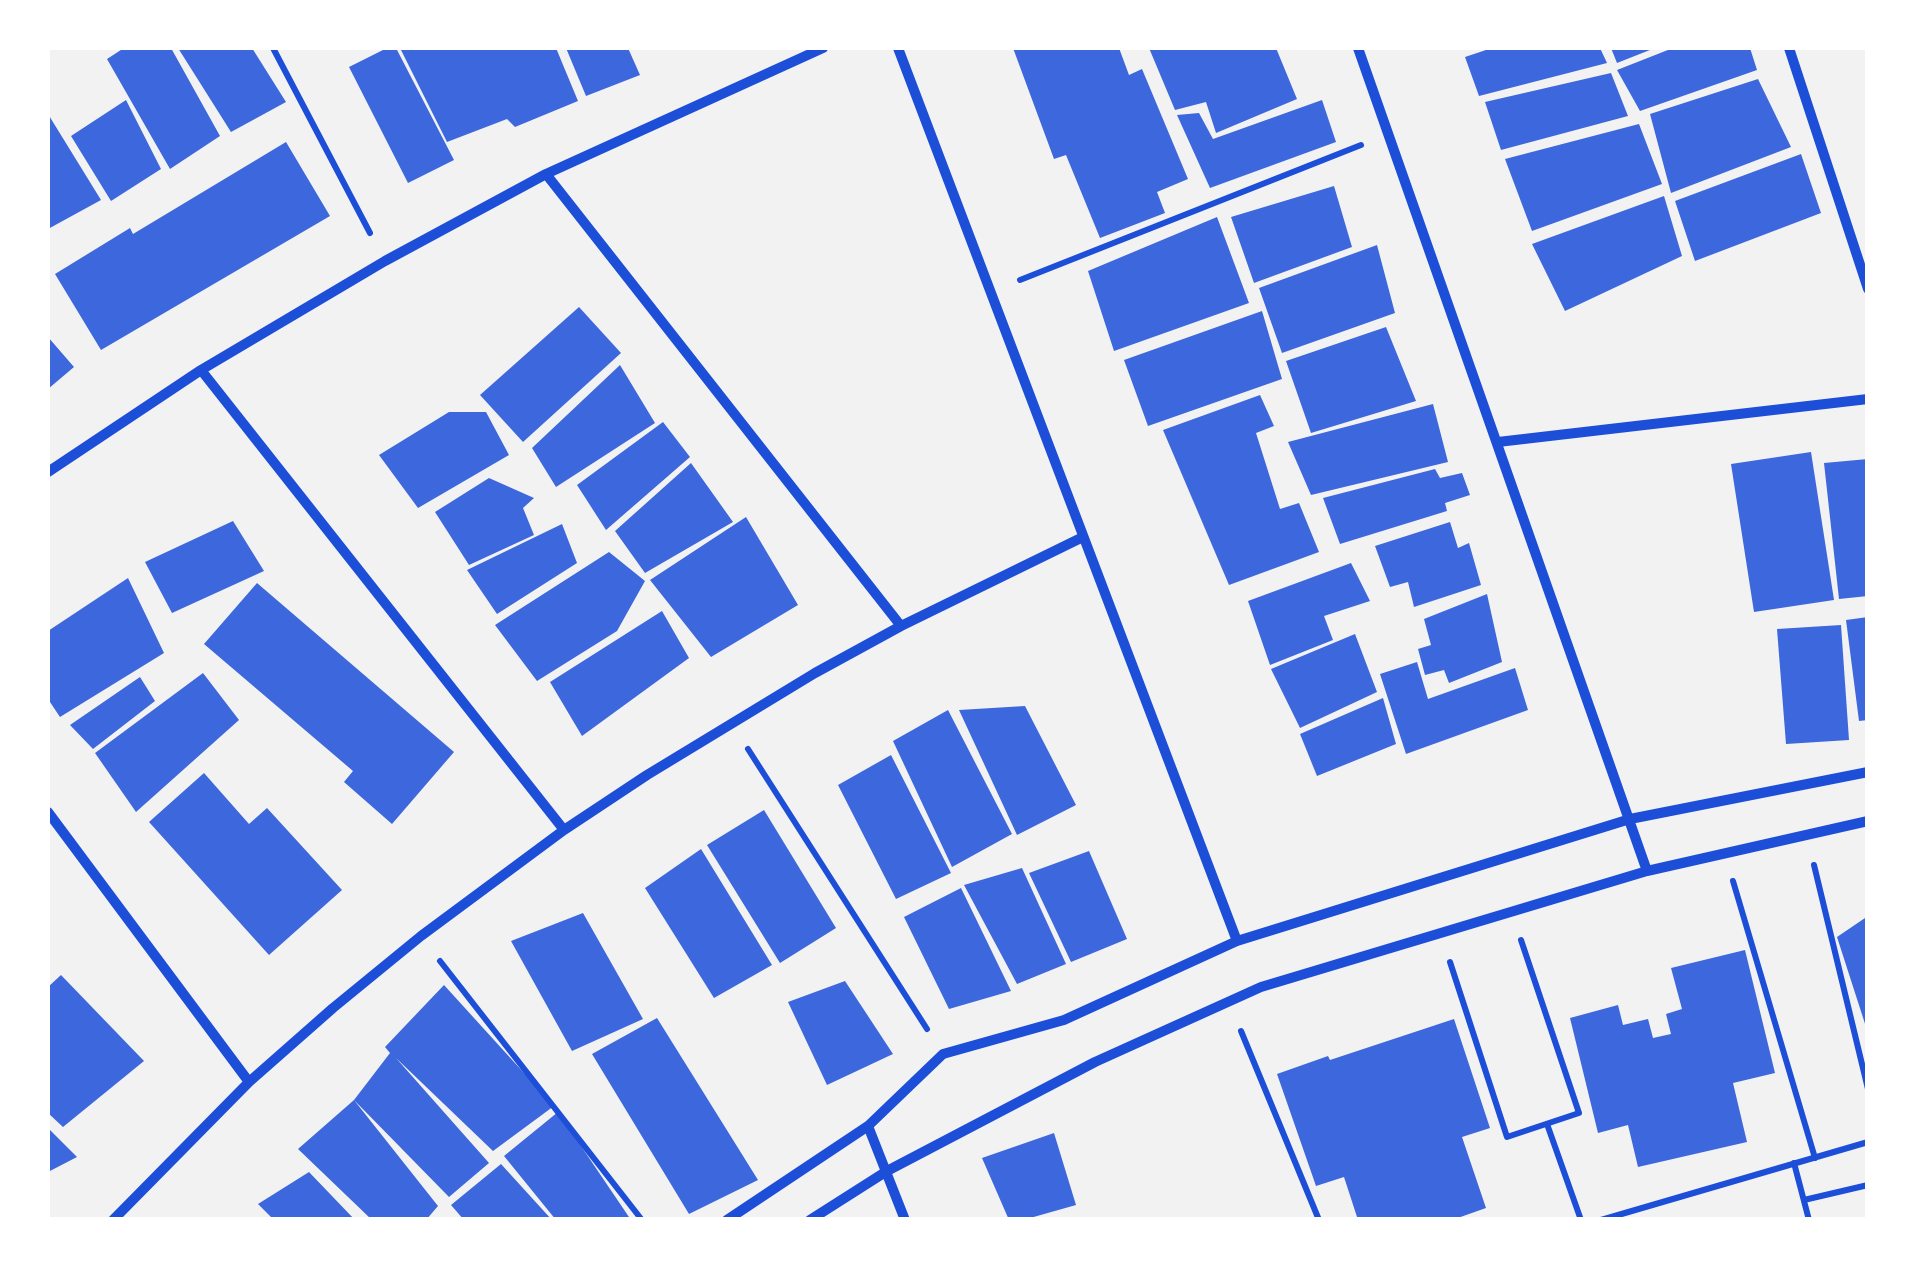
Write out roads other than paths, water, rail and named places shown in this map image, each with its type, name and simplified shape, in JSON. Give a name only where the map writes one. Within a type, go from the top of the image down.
[{"type":"street","points":[[48,472],[201,370],[385,261],[546,174],[822,48]]},
{"type":"street","points":[[898,48],[1236,941]]},
{"type":"street","points":[[1358,48],[1647,871]]},
{"type":"street","points":[[1790,48],[1868,289]]},
{"type":"street","points":[[546,174],[901,626]]},
{"type":"street","points":[[201,370],[564,830]]},
{"type":"street","points":[[1498,442],[1868,400]]},
{"type":"street","points":[[113,1220],[249,1082],[421,936],[564,830],[731,722],[901,626],[1084,537]]},
{"type":"street","points":[[727,1220],[868,1126],[942,1054],[1064,1020],[1236,941],[1630,819],[1868,772]]},
{"type":"street","points":[[48,812],[249,1082]]},
{"type":"street","points":[[810,1220],[887,1171],[1095,1062],[1261,987],[1647,871],[1868,821]]},
{"type":"street","points":[[868,1126],[906,1220]]}]
